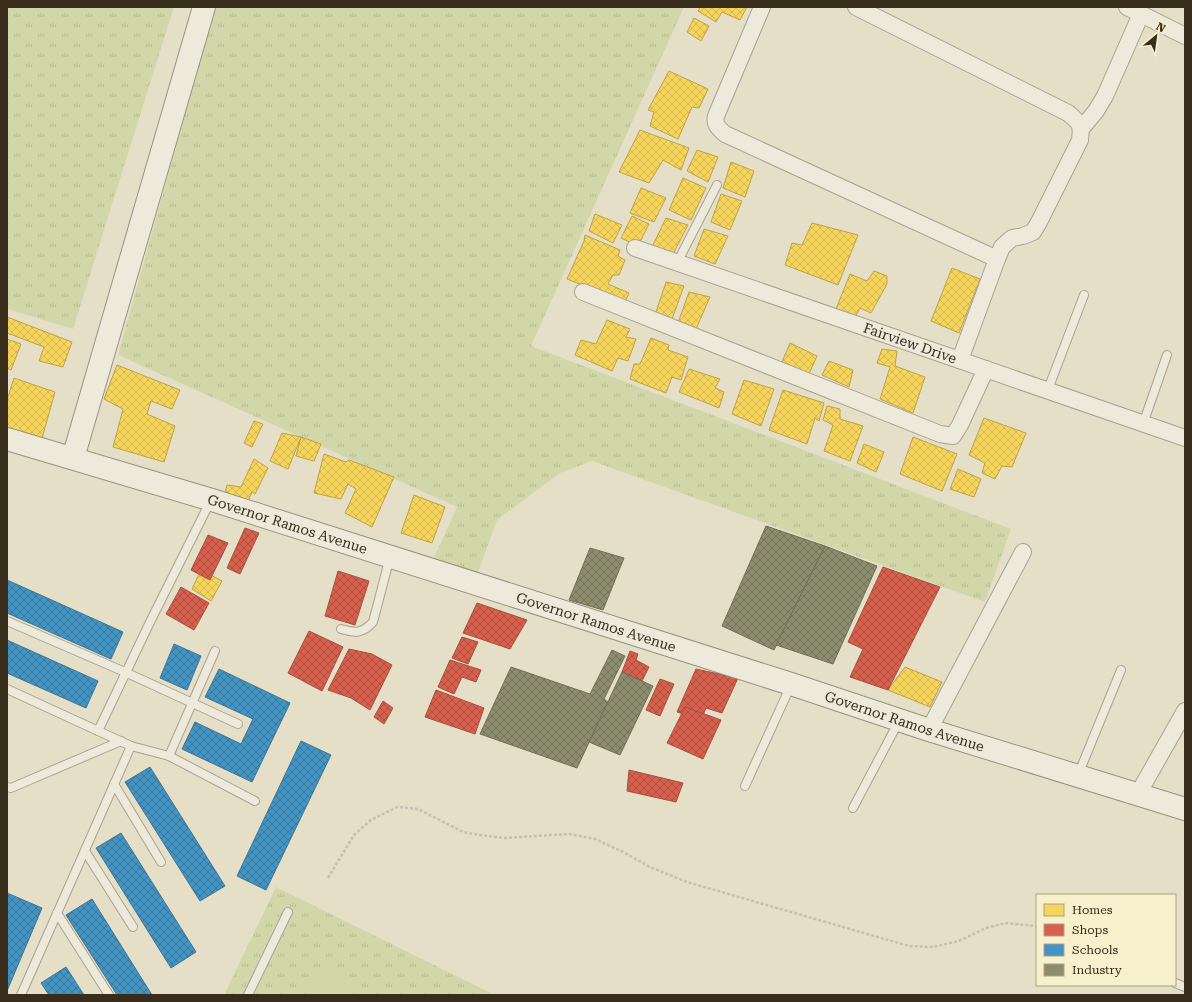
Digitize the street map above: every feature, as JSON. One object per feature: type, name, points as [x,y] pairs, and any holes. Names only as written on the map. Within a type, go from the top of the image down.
[{"type":"main road","points":[[73,458],[204,7]]},
{"type":"main road","name":"Governor Ramos Avenue","points":[[7,439],[212,500],[791,684],[930,730],[1185,809]]},
{"type":"street","points":[[762,7],[716,116],[715,122],[718,128],[724,134],[996,259]]},
{"type":"street","points":[[856,7],[1068,113],[1078,122],[1081,129],[1080,140],[1036,227],[1032,232],[1024,236],[1012,238],[1002,247],[996,259],[960,360]]},
{"type":"street","points":[[1081,129],[1096,111],[1105,96],[1134,10],[1185,36]]},
{"type":"street","name":"Fairview Drive","points":[[635,248],[986,369],[1048,392],[1185,438]]},
{"type":"street","points":[[583,292],[940,434],[953,436],[960,425],[986,369]]},
{"type":"street","points":[[930,730],[1023,552]]},
{"type":"street","points":[[1138,794],[1185,711]]},
{"type":"lane","points":[[677,263],[717,185]]},
{"type":"lane","points":[[1048,392],[1084,295]]},
{"type":"lane","points":[[1142,424],[1168,355]]},
{"type":"lane","points":[[98,731],[125,672],[212,500]]},
{"type":"lane","points":[[341,629],[356,633],[367,628],[372,622],[390,557]]},
{"type":"lane","points":[[7,621],[125,672],[238,724]]},
{"type":"lane","points":[[169,756],[215,651]]},
{"type":"lane","points":[[1077,775],[1121,670]]},
{"type":"lane","points":[[745,786],[791,684]]},
{"type":"lane","points":[[7,689],[131,746],[169,756],[255,801]]},
{"type":"lane","points":[[853,808],[900,720]]},
{"type":"lane","points":[[7,786],[11,788],[121,741]]},
{"type":"lane","points":[[21,995],[131,746]]},
{"type":"lane","points":[[114,784],[161,862]]},
{"type":"lane","points":[[85,851],[132,927]]},
{"type":"lane","points":[[248,995],[288,912]]},
{"type":"lane","points":[[57,913],[109,995]]},
{"type":"path","points":[[328,878],[354,835],[371,820],[397,807],[418,808],[463,832],[480,836],[504,838],[569,834],[595,839],[650,867],[687,882],[909,946],[933,947],[959,941],[986,928],[1006,923],[1036,926]]},
{"type":"green space","points":[[7,7],[174,7],[73,329],[7,309]]},
{"type":"green space","points":[[215,7],[684,7],[531,346],[1011,529],[985,602],[592,461],[560,473],[497,520],[477,575],[433,560],[457,507],[118,355]]},
{"type":"green space","points":[[276,887],[495,995],[224,995]]},
{"type":"green space","points":[[323,971],[332,972],[354,995],[313,995],[312,987],[314,978]]},
{"type":"building: Homes","points":[[700,7],[747,7],[740,20],[722,12],[716,22],[698,11]]},
{"type":"building: Homes","points":[[694,18],[709,26],[701,41],[687,32]]},
{"type":"building: Homes","points":[[669,71],[708,89],[699,108],[692,107],[678,139],[650,126],[654,112],[648,110]]},
{"type":"building: Homes","points":[[640,130],[689,148],[681,170],[663,160],[649,183],[619,172]]},
{"type":"building: Homes","points":[[697,150],[718,157],[708,182],[687,171]]},
{"type":"building: Homes","points":[[731,162],[754,171],[745,197],[723,188]]},
{"type":"building: Homes","points":[[683,178],[706,188],[691,220],[669,210]]},
{"type":"building: Homes","points":[[641,188],[666,198],[654,222],[630,213]]},
{"type":"building: Homes","points":[[721,194],[742,201],[730,230],[711,222]]},
{"type":"building: Homes","points":[[595,214],[622,225],[613,243],[589,231]]},
{"type":"building: Homes","points":[[632,216],[649,224],[638,246],[621,238]]},
{"type":"building: Homes","points":[[666,218],[688,225],[673,254],[652,247]]},
{"type":"building: Homes","points":[[812,223],[858,235],[838,285],[785,265],[792,243],[802,245]]},
{"type":"building: Homes","points":[[704,229],[728,236],[715,264],[694,256]]},
{"type":"building: Homes","points":[[585,235],[620,250],[618,256],[625,260],[619,275],[613,275],[608,284],[629,293],[625,302],[567,279],[584,241]]},
{"type":"building: Homes","points":[[952,268],[980,279],[959,333],[931,321]]},
{"type":"building: Homes","points":[[874,271],[887,276],[887,284],[871,313],[860,308],[855,317],[836,309],[850,274],[867,281]]},
{"type":"building: Homes","points":[[666,282],[684,286],[672,319],[656,312]]},
{"type":"building: Homes","points":[[689,292],[710,297],[696,329],[678,323]]},
{"type":"building: Homes","points":[[7,317],[72,342],[63,367],[39,361],[44,347],[7,333]]},
{"type":"building: Homes","points":[[607,320],[630,329],[626,337],[636,339],[628,361],[618,358],[612,371],[575,355],[581,340],[596,344]]},
{"type":"building: Homes","points":[[651,338],[669,345],[668,350],[688,357],[681,380],[672,377],[666,393],[630,379],[634,364],[640,364]]},
{"type":"building: Homes","points":[[7,339],[21,344],[11,370],[7,368]]},
{"type":"building: Homes","points":[[790,343],[817,356],[809,374],[782,362]]},
{"type":"building: Homes","points":[[882,349],[897,351],[895,366],[925,377],[913,413],[880,399],[890,367],[877,363]]},
{"type":"building: Homes","points":[[829,361],[853,370],[849,387],[822,375]]},
{"type":"building: Homes","points":[[117,365],[180,390],[172,409],[151,401],[147,414],[175,426],[164,462],[113,447],[123,409],[104,399]]},
{"type":"building: Homes","points":[[689,369],[720,379],[715,388],[724,392],[719,408],[679,392]]},
{"type":"building: Homes","points":[[14,378],[55,392],[41,442],[7,432],[7,400]]},
{"type":"building: Homes","points":[[744,380],[774,389],[761,426],[732,414]]},
{"type":"building: Homes","points":[[783,390],[824,403],[819,421],[815,418],[807,444],[769,430]]},
{"type":"building: Homes","points":[[827,406],[840,409],[840,419],[863,426],[850,461],[824,451],[833,425],[823,420]]},
{"type":"building: Homes","points":[[984,418],[1026,433],[1012,467],[1002,466],[995,479],[982,473],[985,463],[969,455]]},
{"type":"building: Homes","points":[[254,421],[263,424],[252,447],[244,443]]},
{"type":"building: Homes","points":[[282,433],[301,437],[288,469],[270,461]]},
{"type":"building: Homes","points":[[301,437],[321,444],[314,461],[296,456]]},
{"type":"building: Homes","points":[[913,437],[957,454],[942,491],[900,474]]},
{"type":"building: Homes","points":[[864,444],[884,452],[876,472],[857,463]]},
{"type":"building: Homes","points":[[324,454],[346,462],[349,460],[394,477],[372,527],[345,513],[356,489],[348,484],[341,499],[314,493]]},
{"type":"building: Homes","points":[[254,459],[268,468],[255,494],[252,492],[248,501],[225,493],[227,485],[241,487]]},
{"type":"building: Homes","points":[[958,469],[981,479],[974,497],[950,489]]},
{"type":"building: Homes","points":[[414,495],[445,507],[432,543],[401,533]]},
{"type":"building: Homes","points":[[201,570],[222,581],[211,601],[192,589]]},
{"type":"building: Homes","points":[[905,667],[942,682],[930,707],[888,690]]},
{"type":"building: Shops","points":[[245,528],[259,533],[240,574],[227,568]]},
{"type":"building: Shops","points":[[208,535],[228,543],[210,580],[191,570]]},
{"type":"building: Shops","points":[[883,567],[940,587],[888,690],[850,677],[863,649],[848,642]]},
{"type":"building: Shops","points":[[338,571],[369,581],[355,625],[325,616]]},
{"type":"building: Shops","points":[[181,587],[209,603],[194,630],[166,614]]},
{"type":"building: Shops","points":[[477,603],[527,620],[510,649],[463,633]]},
{"type":"building: Shops","points":[[309,631],[343,647],[322,691],[288,673]]},
{"type":"building: Shops","points":[[462,637],[478,642],[468,664],[452,658]]},
{"type":"building: Shops","points":[[349,649],[372,654],[392,665],[370,710],[351,698],[328,690]]},
{"type":"building: Shops","points":[[630,651],[638,654],[636,660],[649,667],[642,681],[622,672]]},
{"type":"building: Shops","points":[[450,660],[481,670],[476,682],[462,677],[454,694],[438,687]]},
{"type":"building: Shops","points":[[696,669],[738,678],[722,713],[706,708],[701,720],[677,712]]},
{"type":"building: Shops","points":[[660,679],[674,684],[660,716],[646,710]]},
{"type":"building: Shops","points":[[436,690],[484,708],[475,734],[425,717]]},
{"type":"building: Shops","points":[[383,701],[393,708],[384,724],[374,717]]},
{"type":"building: Shops","points":[[685,707],[721,720],[703,759],[667,743]]},
{"type":"building: Shops","points":[[629,770],[683,783],[676,802],[627,791]]},
{"type":"building: Schools","points":[[7,580],[123,632],[111,659],[7,613]]},
{"type":"building: Schools","points":[[7,640],[98,681],[86,708],[7,673]]},
{"type":"building: Schools","points":[[174,644],[201,656],[187,690],[160,678]]},
{"type":"building: Schools","points":[[219,669],[290,703],[252,782],[182,749],[195,722],[241,744],[253,719],[205,697]]},
{"type":"building: Schools","points":[[301,741],[331,755],[266,890],[237,876]]},
{"type":"building: Schools","points":[[150,767],[225,886],[200,901],[125,782]]},
{"type":"building: Schools","points":[[121,833],[196,952],[171,968],[96,848]]},
{"type":"building: Schools","points":[[7,893],[42,908],[7,991]]},
{"type":"building: Schools","points":[[92,899],[152,995],[117,995],[66,915]]},
{"type":"building: Schools","points":[[66,967],[84,995],[49,995],[41,983]]},
{"type":"building: Industry","points":[[766,526],[825,546],[774,650],[722,626]]},
{"type":"building: Industry","points":[[825,546],[877,566],[833,664],[776,645]]},
{"type":"building: Industry","points":[[590,548],[624,558],[603,610],[569,600]]},
{"type":"building: Industry","points":[[612,650],[625,656],[604,699],[608,702],[577,768],[480,734],[511,667],[590,694]]},
{"type":"building: Industry","points":[[622,672],[653,686],[620,755],[589,742]]}]
